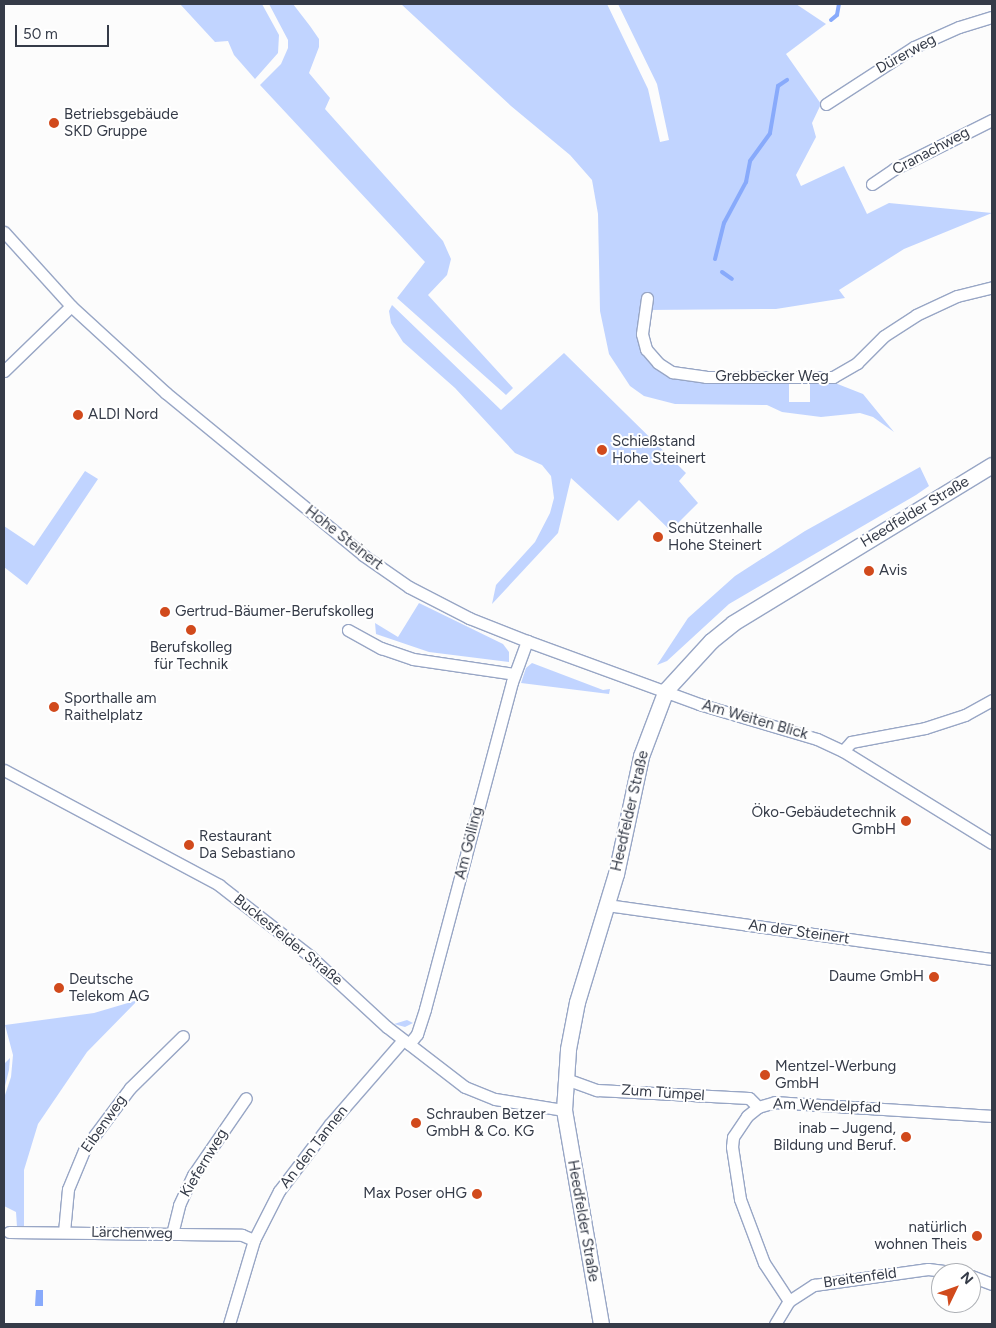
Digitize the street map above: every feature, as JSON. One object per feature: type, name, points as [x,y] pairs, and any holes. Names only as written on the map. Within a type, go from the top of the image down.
[{"type":"main road","name":"Heedfelder Straße","points":[[601,1324],[564,1110],[566,1079],[577,1002],[607,905],[641,756],[666,690],[711,640],[733,623],[992,465]]},
{"type":"street","name":"Dürerweg","points":[[826,104],[914,47],[959,27],[992,17]]},
{"type":"street","name":"Cranachweg","points":[[872,184],[894,168],[992,120]]},
{"type":"street","name":"Hohe Steinert","points":[[4,232],[71,306],[173,399],[362,555],[424,596],[527,641],[666,690]]},
{"type":"street","name":"Grebbecker Weg","points":[[647,298],[642,334],[646,349],[658,363],[672,372],[706,377],[834,377],[856,363],[884,336],[916,315],[957,296],[992,287]]},
{"type":"street","points":[[4,371],[71,306]]},
{"type":"street","points":[[348,630],[381,648],[408,658],[514,674]]},
{"type":"street","name":"Am Gölling","points":[[406,1042],[417,1034],[432,986],[514,674],[527,641]]},
{"type":"street","name":"Am Weiten Blick","points":[[666,690],[699,704],[785,727],[843,751],[992,844]]},
{"type":"street","points":[[843,751],[851,742],[925,728],[965,714],[992,700]]},
{"type":"street","name":"Buckesfelder Straße","points":[[4,770],[219,884],[310,956],[406,1042],[458,1082],[478,1093],[521,1105],[564,1110]]},
{"type":"street","name":"An der Steinert","points":[[607,905],[992,959]]},
{"type":"street","name":"Eibenweg","points":[[64,1232],[70,1184],[88,1144],[130,1088],[183,1036]]},
{"type":"street","name":"An den Tannen","points":[[229,1324],[254,1240],[294,1168],[406,1042]]},
{"type":"street","name":"Zum Tümpel","points":[[566,1079],[597,1090],[749,1098],[758,1107]]},
{"type":"street","name":"Kiefernweg","points":[[172,1234],[176,1212],[193,1175],[246,1098]]},
{"type":"street","name":"Am Wendelpfad","points":[[789,1301],[769,1273],[758,1249],[734,1169],[734,1137],[758,1107],[775,1102],[794,1102],[992,1116]]},
{"type":"street","name":"Lärchenweg","points":[[9,1232],[242,1235],[254,1240]]},
{"type":"street","name":"Breitenfeld","points":[[775,1324],[789,1301],[808,1288],[832,1281],[931,1269]]},
{"type":"shaded area","points":[[180,4],[262,4],[279,35],[278,53],[255,79],[234,55],[228,41],[215,42]]},
{"type":"shaded area","points":[[269,4],[293,4],[310,26],[319,39],[319,47],[309,73],[330,98],[325,109],[443,241],[451,259],[447,275],[428,295],[513,388],[506,395],[397,298],[425,262],[260,85],[281,64],[288,48],[288,40]]},
{"type":"shaded area","points":[[401,4],[607,4],[648,89],[660,142],[669,140],[657,84],[618,4],[796,4],[826,24],[786,54],[821,104],[812,123],[816,137],[796,175],[801,186],[844,166],[867,214],[889,203],[992,213],[904,249],[839,290],[845,298],[776,309],[646,310],[641,313],[654,366],[789,381],[789,402],[810,402],[810,382],[835,383],[863,394],[894,432],[873,417],[860,413],[821,417],[782,412],[767,405],[675,404],[644,396],[630,386],[609,354],[600,311],[598,214],[592,180],[570,155],[511,106]]},
{"type":"shaded area","name":"Schießstand Hohe Steinert","points":[[392,305],[501,410],[564,353],[686,473],[679,481],[698,503],[673,528],[674,534],[639,500],[618,521],[571,478],[558,533],[492,604],[496,585],[535,542],[550,513],[554,498],[551,476],[542,465],[515,453],[455,388],[403,342],[391,323],[389,311]]},
{"type":"shaded area","points":[[920,467],[929,486],[729,604],[667,661],[657,665],[688,618],[735,576],[805,531]]},
{"type":"shaded area","points":[[85,471],[98,479],[27,585],[4,567],[4,526],[34,546]]},
{"type":"shaded area","points":[[419,603],[503,644],[509,652],[509,662],[429,652],[376,634],[375,623],[398,637]]},
{"type":"shaded area","points":[[532,663],[603,690],[610,689],[609,694],[521,683],[526,668]]},
{"type":"shaded area","points":[[138,1000],[87,1052],[38,1124],[24,1170],[24,1227],[17,1227],[16,1212],[4,1206],[4,1098],[11,1077],[13,1055],[5,1025],[94,1013]]},
{"type":"shaded area","points":[[407,1020],[413,1023],[405,1027],[394,1024]]},
{"type":"shaded area","points":[[10,1058],[9,1070],[4,1090],[4,1064]]},
{"type":"water","points":[[36,1290],[43,1290],[43,1306],[35,1306]]},
{"type":"waterway","points":[[831,20],[837,15],[839,4]]},
{"type":"waterway","points":[[715,259],[724,223],[746,182],[750,161],[770,133],[778,86],[787,80]]},
{"type":"waterway","points":[[722,272],[732,279]]},
{"type":"place","name":"Betriebsgebäude SKD Gruppe","points":[[54,123]]},
{"type":"place","name":"ALDI Nord","points":[[78,415]]},
{"type":"place","name":"Schießstand Hohe Steinert","points":[[602,450]]},
{"type":"place","name":"Schützenhalle Hohe Steinert","points":[[658,537]]},
{"type":"place","name":"Avis","points":[[869,571]]},
{"type":"place","name":"Gertrud-Bäumer-Berufskolleg","points":[[165,612]]},
{"type":"place","name":"Berufskolleg für Technik","points":[[191,630]]},
{"type":"place","name":"Sporthalle am Raithelplatz","points":[[54,707]]},
{"type":"place","name":"Öko-Gebäudetechnik GmbH","points":[[906,821]]},
{"type":"place","name":"Restaurant Da Sebastiano","points":[[189,845]]},
{"type":"place","name":"Daume GmbH","points":[[934,977]]},
{"type":"place","name":"Deutsche Telekom AG","points":[[59,988]]},
{"type":"place","name":"Mentzel-Werbung GmbH","points":[[765,1075]]},
{"type":"place","name":"Schrauben Betzer GmbH & Co. KG","points":[[416,1123]]},
{"type":"place","name":"inab – Jugend, Bildung und Beruf.","points":[[906,1137]]},
{"type":"place","name":"Max Poser oHG","points":[[477,1194]]},
{"type":"place","name":"natürlich wohnen Theis","points":[[977,1236]]}]
